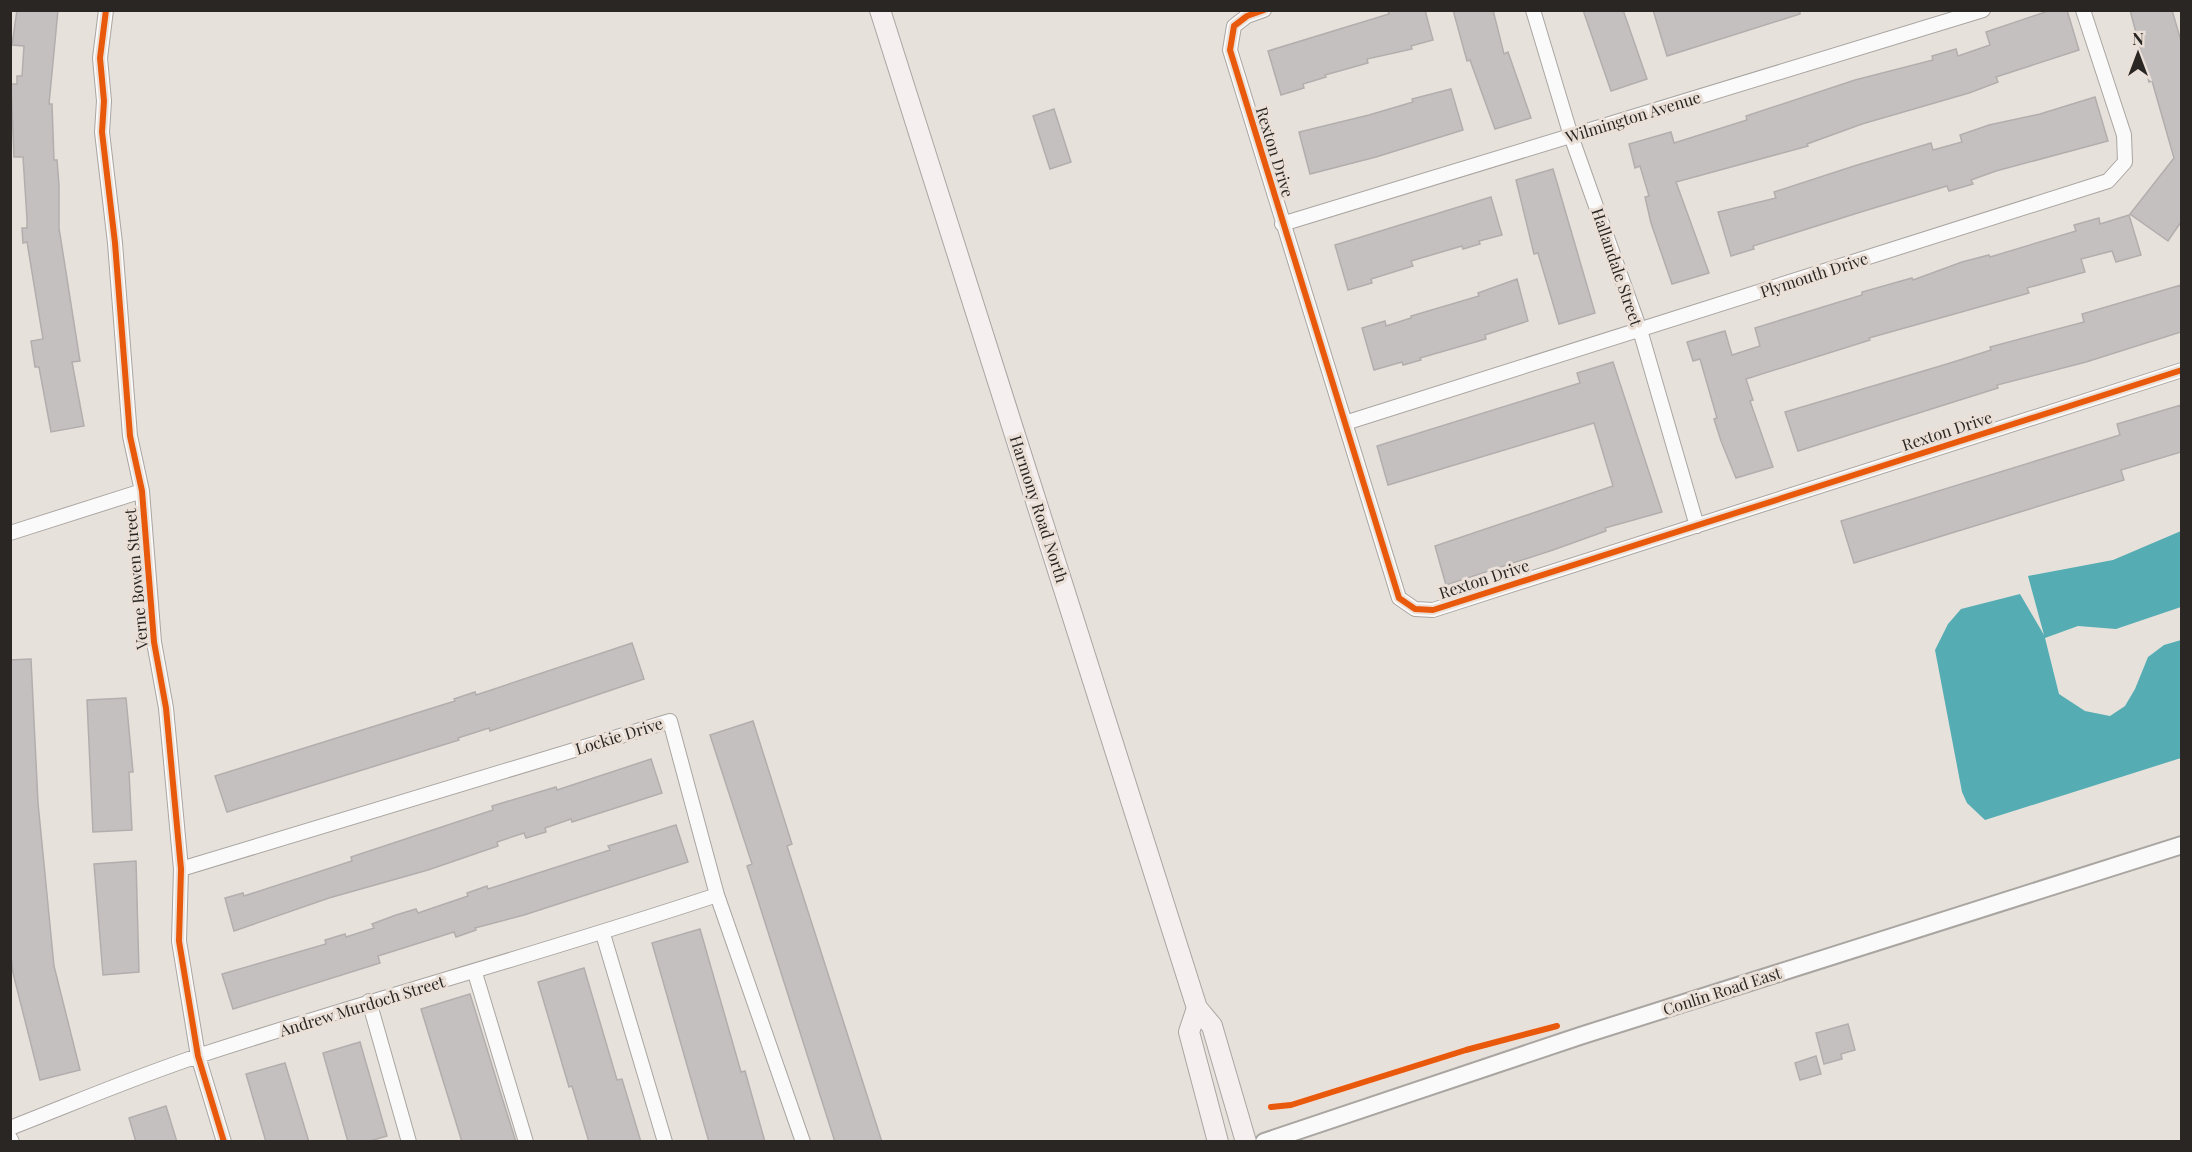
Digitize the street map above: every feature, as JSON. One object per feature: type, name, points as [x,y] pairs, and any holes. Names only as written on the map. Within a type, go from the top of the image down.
[{"type":"main road","name":"Harmony Road North","points":[[880,10],[1197,1008],[1212,1026],[1246,1142]]},
{"type":"main road","points":[[1197,1008],[1189,1032],[1218,1142]]},
{"type":"street","name":"Verne Bowen Street","points":[[106,10],[100,58],[104,101],[102,132],[115,243],[130,436],[142,491],[154,642],[166,708],[181,869],[179,940],[198,1056],[224,1142]]},
{"type":"street","name":"Rexton Drive","points":[[1264,10],[1247,16],[1234,26],[1230,50],[1399,598],[1415,609],[1433,609],[2181,370]]},
{"type":"street","name":"Hallandale Street","points":[[1533,10],[1571,136],[1640,330],[1697,526]]},
{"type":"street","name":"Wilmington Avenue","points":[[1282,224],[1983,10]]},
{"type":"street","name":"Plymouth Drive","points":[[1344,423],[2108,181],[2125,162],[2124,135],[2083,10]]},
{"type":"street","points":[[10,533],[142,491]]},
{"type":"street","name":"Lockie Drive","points":[[181,869],[670,721],[717,895],[802,1142]]},
{"type":"street","name":"Conlin Road East","points":[[1264,1142],[1580,1036],[2181,845]]},
{"type":"street","name":"Andrew Murdoch Street","points":[[10,1128],[198,1056],[369,1001],[475,973],[717,895]]},
{"type":"street","points":[[603,933],[666,1142]]},
{"type":"street","points":[[475,973],[526,1142]]},
{"type":"street","points":[[369,1001],[409,1142]]},
{"type":"water","points":[[2181,531],[2181,607],[2116,629],[2078,626],[2045,638],[2059,694],[2085,711],[2110,716],[2125,706],[2135,689],[2148,657],[2164,645],[2181,640],[2181,758],[1985,820],[1967,803],[1962,792],[1935,650],[1948,624],[1961,609],[2020,594],[2044,635],[2028,576],[2113,560]]},
{"type":"building","points":[[17,10],[58,10],[49,104],[52,104],[54,160],[57,160],[59,228],[80,361],[72,362],[84,426],[51,432],[39,367],[35,367],[31,341],[43,339],[27,242],[23,243],[22,228],[27,228],[27,219],[23,157],[14,157],[11,84],[17,84],[17,76],[22,76],[24,46],[12,45]]},
{"type":"building","points":[[1388,10],[1425,10],[1433,40],[1411,46],[1412,49],[1367,59],[1368,63],[1325,75],[1326,77],[1303,84],[1304,88],[1281,95],[1268,51],[1389,14]]},
{"type":"building","points":[[1453,10],[1493,10],[1504,54],[1508,52],[1531,118],[1495,129],[1470,60],[1467,61]]},
{"type":"building","points":[[1583,10],[1623,10],[1647,79],[1611,91]]},
{"type":"building","points":[[1653,10],[1800,10],[1800,14],[1667,56]]},
{"type":"building","points":[[2051,10],[2067,10],[2079,50],[1996,77],[1998,82],[1969,93],[1862,124],[1807,144],[1808,146],[1676,182],[1709,273],[1672,284],[1651,223],[1645,197],[1649,196],[1640,166],[1635,168],[1629,144],[1671,132],[1674,143],[1747,120],[1746,116],[1855,80],[1933,60],[1932,56],[1956,49],[1958,56],[1990,45],[1986,32]]},
{"type":"building","points":[[2130,10],[2172,10],[2181,41],[2181,222],[2168,241],[2130,214],[2174,158],[2152,81],[2149,82]]},
{"type":"building","points":[[1451,89],[1463,130],[1376,157],[1310,174],[1299,132],[1369,115],[1413,102],[1412,99]]},
{"type":"building","points":[[2095,97],[2108,141],[1996,171],[1971,180],[1973,184],[1949,191],[1947,186],[1864,211],[1753,246],[1754,249],[1731,256],[1718,212],[1776,198],[1774,192],[1854,166],[1931,143],[1933,150],[1962,142],[1960,135],[1989,125],[2040,114]]},
{"type":"building","points":[[1054,109],[1071,162],[1050,169],[1033,116]]},
{"type":"building","points":[[1553,169],[1595,313],[1559,324],[1538,253],[1534,254],[1516,180]]},
{"type":"building","points":[[1491,197],[1502,235],[1479,241],[1480,244],[1463,249],[1462,246],[1411,261],[1413,266],[1371,279],[1372,283],[1348,290],[1335,245]]},
{"type":"building","points":[[2129,215],[2141,255],[2116,262],[2112,251],[2081,259],[2085,272],[2027,288],[2029,293],[1869,338],[1870,340],[1746,379],[1753,400],[1750,401],[1773,467],[1736,478],[1714,419],[1717,418],[1700,359],[1693,361],[1687,342],[1725,331],[1732,355],[1760,346],[1755,328],[1862,295],[1862,292],[1912,278],[1913,280],[1962,262],[1989,255],[1990,257],[2076,231],[2074,225],[2099,218],[2100,224]]},
{"type":"building","points":[[1517,279],[1528,321],[1485,335],[1486,339],[1420,358],[1421,360],[1403,365],[1402,362],[1374,370],[1362,328],[1385,321],[1386,326],[1411,318],[1411,316],[1479,296],[1478,293]]},
{"type":"building","points":[[2181,285],[2181,332],[2086,362],[1997,385],[1998,388],[1798,451],[1785,412],[1947,364],[1991,350],[1990,347],[2084,322],[2082,314]]},
{"type":"building","points":[[1613,362],[1662,512],[1605,528],[1606,531],[1553,550],[1446,585],[1435,546],[1613,486],[1594,423],[1388,485],[1377,446],[1580,383],[1577,373]]},
{"type":"building","points":[[2181,405],[2181,452],[2121,470],[2124,480],[1854,563],[1841,521],[2120,435],[2117,424]]},
{"type":"building","points":[[632,643],[644,679],[490,731],[489,728],[458,738],[459,740],[227,812],[215,776],[455,701],[454,699],[475,692],[476,695]]},
{"type":"building","points":[[31,659],[38,803],[54,966],[80,1070],[40,1080],[13,973],[10,947],[10,660]]},
{"type":"building","points":[[126,698],[133,772],[129,772],[132,830],[93,832],[87,700]]},
{"type":"building","points":[[753,721],[792,844],[787,846],[882,1142],[835,1142],[747,866],[752,864],[710,735]]},
{"type":"building","points":[[651,759],[662,793],[572,822],[571,819],[545,828],[546,832],[526,838],[524,833],[497,842],[498,846],[428,870],[329,898],[234,931],[225,898],[243,893],[244,896],[352,861],[351,857],[493,810],[492,806],[556,787],[557,790]]},
{"type":"building","points":[[676,825],[688,862],[524,915],[475,928],[476,930],[456,937],[454,932],[378,956],[380,963],[233,1009],[222,974],[326,944],[325,940],[345,934],[346,937],[374,928],[372,924],[396,915],[416,909],[418,913],[468,896],[467,893],[487,886],[488,889],[610,850],[608,846]]},
{"type":"building","points":[[136,861],[139,972],[103,975],[94,864]]},
{"type":"building","points":[[700,929],[741,1072],[745,1071],[765,1142],[709,1142],[652,943]]},
{"type":"building","points":[[584,968],[617,1080],[622,1079],[641,1142],[589,1142],[572,1086],[569,1087],[538,982]]},
{"type":"building","points":[[470,994],[516,1142],[462,1142],[421,1009]]},
{"type":"building","points":[[1848,1024],[1855,1050],[1841,1054],[1842,1059],[1824,1064],[1816,1033]]},
{"type":"building","points":[[360,1042],[387,1136],[367,1142],[348,1142],[323,1053]]},
{"type":"building","points":[[1816,1056],[1821,1074],[1800,1080],[1795,1063]]},
{"type":"building","points":[[285,1063],[309,1142],[266,1142],[246,1074]]},
{"type":"building","points":[[166,1106],[177,1142],[136,1142],[129,1118]]},
{"type":"cycle path","points":[[106,10],[100,58],[104,101],[102,132],[115,243],[130,436],[142,491],[154,642],[166,708],[181,869],[179,941],[198,1056],[224,1142]]},
{"type":"cycle path","points":[[1264,10],[1247,16],[1234,26],[1230,50],[1399,598],[1415,609],[1433,610],[2182,370]]},
{"type":"cycle path","points":[[1271,1107],[1291,1105],[1466,1050],[1557,1026]]}]
